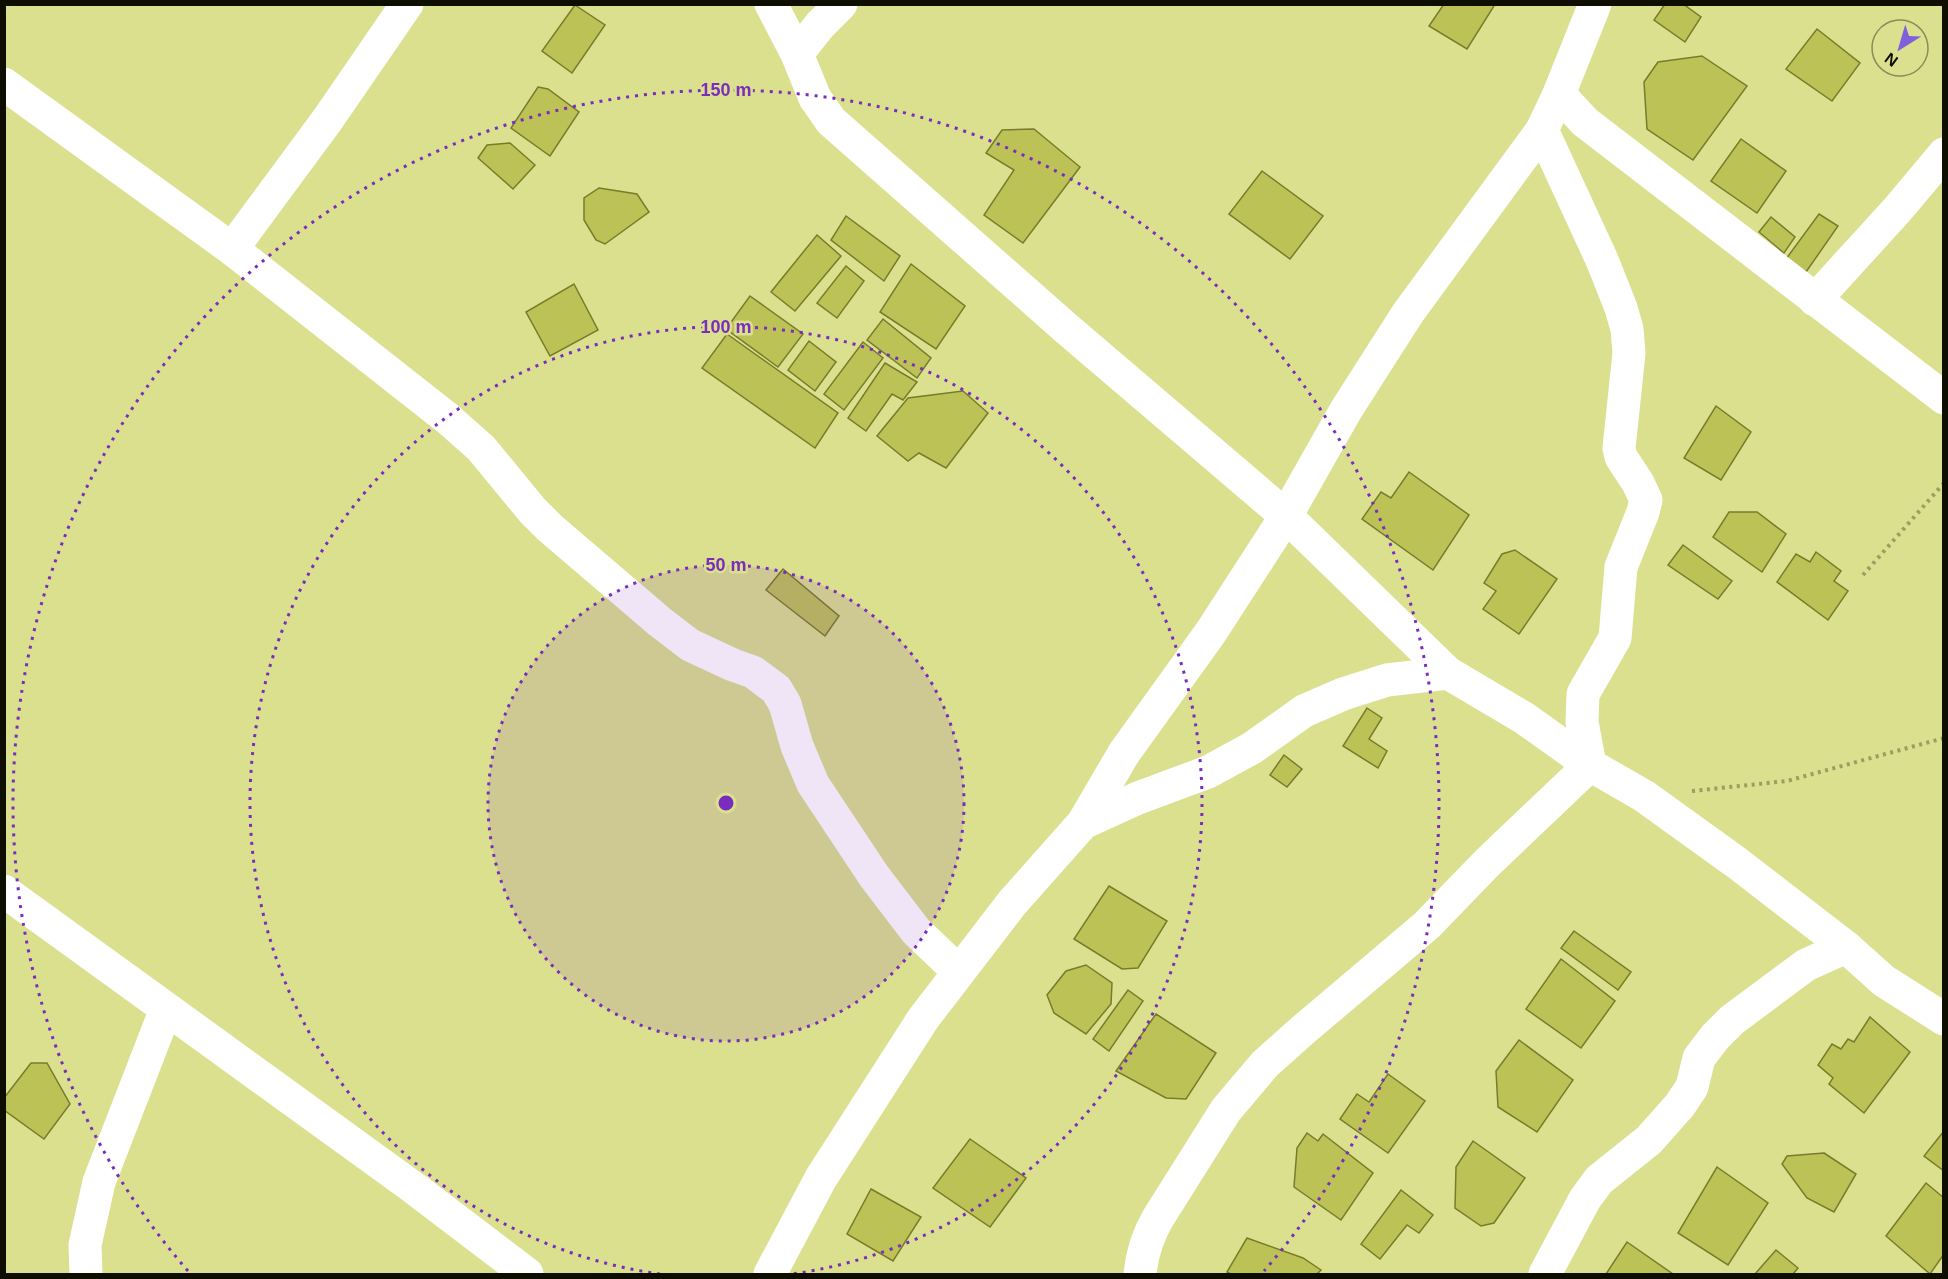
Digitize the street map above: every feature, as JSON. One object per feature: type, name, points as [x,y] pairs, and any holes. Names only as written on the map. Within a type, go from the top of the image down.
[{"type":"street","points":[[232,249],[328,119],[406,4]]},
{"type":"street","points":[[771,4],[797,54],[814,98],[831,121],[1067,329],[1286,516],[1448,673],[1524,718],[1590,765],[1644,796],[1737,862],[1846,947],[1884,981],[1944,1019]]},
{"type":"street","points":[[797,54],[820,25],[841,4]]},
{"type":"street","points":[[770,1275],[820,1178],[923,1019],[1012,903],[1083,823],[1124,753],[1211,632],[1286,516],[1346,410],[1408,313],[1542,130],[1595,4]]},
{"type":"street","points":[[4,84],[232,249],[447,418],[481,448],[532,510],[550,528],[660,622],[690,645],[732,665],[753,672],[776,689],[785,704],[797,746],[813,784],[874,876],[916,931],[958,971]]},
{"type":"street","points":[[1559,94],[1585,122],[1944,398]]},
{"type":"street","points":[[1542,130],[1602,260],[1627,329],[1629,353],[1619,448],[1621,457],[1646,500],[1621,567],[1615,638],[1583,694],[1582,722],[1590,765]]},
{"type":"street","points":[[1815,300],[1897,210],[1944,154]]},
{"type":"street","points":[[1083,823],[1138,798],[1208,772],[1252,748],[1304,711],[1343,694],[1387,680],[1448,673]]},
{"type":"street","points":[[1140,1275],[1142,1252],[1147,1237],[1158,1218],[1226,1110],[1265,1064],[1427,925],[1487,863],[1590,765]]},
{"type":"street","points":[[4,891],[414,1188],[527,1275]]},
{"type":"street","points":[[1545,1275],[1585,1199],[1599,1180],[1649,1140],[1680,1105],[1692,1087],[1695,1066],[1699,1058],[1715,1037],[1732,1020],[1806,965],[1846,947]]},
{"type":"street","points":[[86,1275],[85,1245],[99,1182],[166,1009]]},
{"type":"path","points":[[1863,574],[1944,483]]},
{"type":"path","points":[[1644,796],[1787,781],[1944,738]]},
{"type":"building","points":[[1444,4],[1493,4],[1494,6],[1467,49],[1429,26]]},
{"type":"building","points":[[1665,4],[1683,4],[1701,17],[1685,42],[1654,20]]},
{"type":"building","points":[[575,5],[605,25],[572,73],[542,51]]},
{"type":"building","points":[[1817,29],[1860,63],[1832,101],[1786,69]]},
{"type":"building","points":[[1702,56],[1747,86],[1693,160],[1647,129],[1644,82],[1658,62]]},
{"type":"building","points":[[538,87],[548,89],[579,112],[550,156],[511,128]]},
{"type":"building","points":[[1034,129],[1080,167],[1023,243],[984,215],[1014,170],[986,153],[1002,130]]},
{"type":"building","points":[[1741,139],[1786,171],[1757,213],[1711,181]]},
{"type":"building","points":[[510,143],[535,165],[513,189],[478,158],[487,145]]},
{"type":"building","points":[[1262,171],[1323,216],[1290,259],[1229,214]]},
{"type":"building","points":[[599,188],[637,194],[649,212],[605,244],[596,240],[584,220],[584,198]]},
{"type":"building","points":[[1819,214],[1838,226],[1806,272],[1786,259]]},
{"type":"building","points":[[846,216],[900,256],[884,281],[831,240]]},
{"type":"building","points":[[1771,217],[1795,237],[1784,253],[1759,232]]},
{"type":"building","points":[[817,235],[841,256],[795,311],[771,292]]},
{"type":"building","points":[[911,264],[965,306],[936,349],[880,312]]},
{"type":"building","points":[[846,266],[864,281],[837,318],[817,303]]},
{"type":"building","points":[[574,284],[598,330],[550,356],[526,312]]},
{"type":"building","points":[[750,296],[803,334],[778,367],[726,329]]},
{"type":"building","points":[[883,319],[931,358],[917,378],[867,340]]},
{"type":"building","points":[[727,334],[838,413],[815,448],[702,368]]},
{"type":"building","points":[[809,341],[836,362],[815,391],[788,370]]},
{"type":"building","points":[[863,342],[883,358],[844,410],[824,394]]},
{"type":"building","points":[[885,363],[917,382],[903,400],[892,394],[866,431],[848,418]]},
{"type":"building","points":[[963,391],[988,413],[946,468],[919,453],[908,461],[877,436],[908,398]]},
{"type":"building","points":[[1716,406],[1751,432],[1721,480],[1684,458]]},
{"type":"building","points":[[1409,472],[1469,515],[1433,570],[1362,519],[1381,492],[1391,498]]},
{"type":"building","points":[[1729,512],[1757,512],[1786,534],[1762,572],[1713,537]]},
{"type":"building","points":[[1683,545],[1732,581],[1718,599],[1668,565]]},
{"type":"building","points":[[1515,550],[1557,579],[1519,634],[1483,609],[1496,591],[1484,583],[1502,554]]},
{"type":"building","points":[[1816,552],[1841,571],[1834,581],[1848,591],[1828,620],[1777,582],[1796,554],[1810,562]]},
{"type":"building","points":[[783,569],[839,616],[825,636],[766,590]]},
{"type":"building","points":[[1367,708],[1382,718],[1369,739],[1387,751],[1378,768],[1343,746]]},
{"type":"building","points":[[1284,755],[1302,769],[1287,787],[1270,775]]},
{"type":"building","points":[[1109,886],[1167,921],[1138,968],[1122,969],[1074,939]]},
{"type":"building","points":[[1574,931],[1631,972],[1618,990],[1561,948]]},
{"type":"building","points":[[1561,959],[1615,1001],[1581,1048],[1526,1009]]},
{"type":"building","points":[[1086,965],[1112,983],[1111,1004],[1086,1034],[1054,1013],[1047,995],[1066,971]]},
{"type":"building","points":[[1128,990],[1143,1001],[1109,1051],[1093,1039]]},
{"type":"building","points":[[1156,1014],[1216,1053],[1186,1099],[1166,1098],[1116,1071]]},
{"type":"building","points":[[1870,1017],[1910,1052],[1864,1113],[1829,1084],[1833,1078],[1818,1065],[1832,1044],[1841,1049],[1848,1039],[1854,1042]]},
{"type":"building","points":[[1519,1040],[1573,1080],[1537,1132],[1498,1107],[1496,1071]]},
{"type":"building","points":[[31,1063],[47,1063],[70,1104],[44,1139],[4,1110],[4,1098]]},
{"type":"building","points":[[1388,1074],[1425,1101],[1388,1153],[1340,1119],[1357,1094],[1369,1102]]},
{"type":"building","points":[[1944,1131],[1944,1171],[1924,1156]]},
{"type":"building","points":[[1307,1133],[1318,1141],[1323,1134],[1373,1173],[1341,1220],[1294,1187],[1297,1148]]},
{"type":"building","points":[[970,1139],[1026,1178],[990,1227],[933,1188]]},
{"type":"building","points":[[1473,1141],[1525,1178],[1494,1223],[1481,1226],[1455,1208],[1456,1167]]},
{"type":"building","points":[[1824,1153],[1856,1174],[1834,1212],[1807,1198],[1782,1164],[1787,1156]]},
{"type":"building","points":[[1717,1167],[1768,1203],[1728,1265],[1678,1233]]},
{"type":"building","points":[[1926,1183],[1944,1198],[1944,1254],[1930,1274],[1886,1236]]},
{"type":"building","points":[[871,1189],[921,1217],[893,1261],[847,1234]]},
{"type":"building","points":[[1401,1190],[1433,1215],[1419,1233],[1407,1225],[1380,1259],[1361,1244]]},
{"type":"building","points":[[1247,1238],[1303,1258],[1321,1270],[1317,1274],[1231,1274],[1227,1272]]},
{"type":"building","points":[[1627,1242],[1673,1274],[1606,1274]]},
{"type":"building","points":[[1776,1250],[1798,1268],[1793,1274],[1755,1274]]}]
